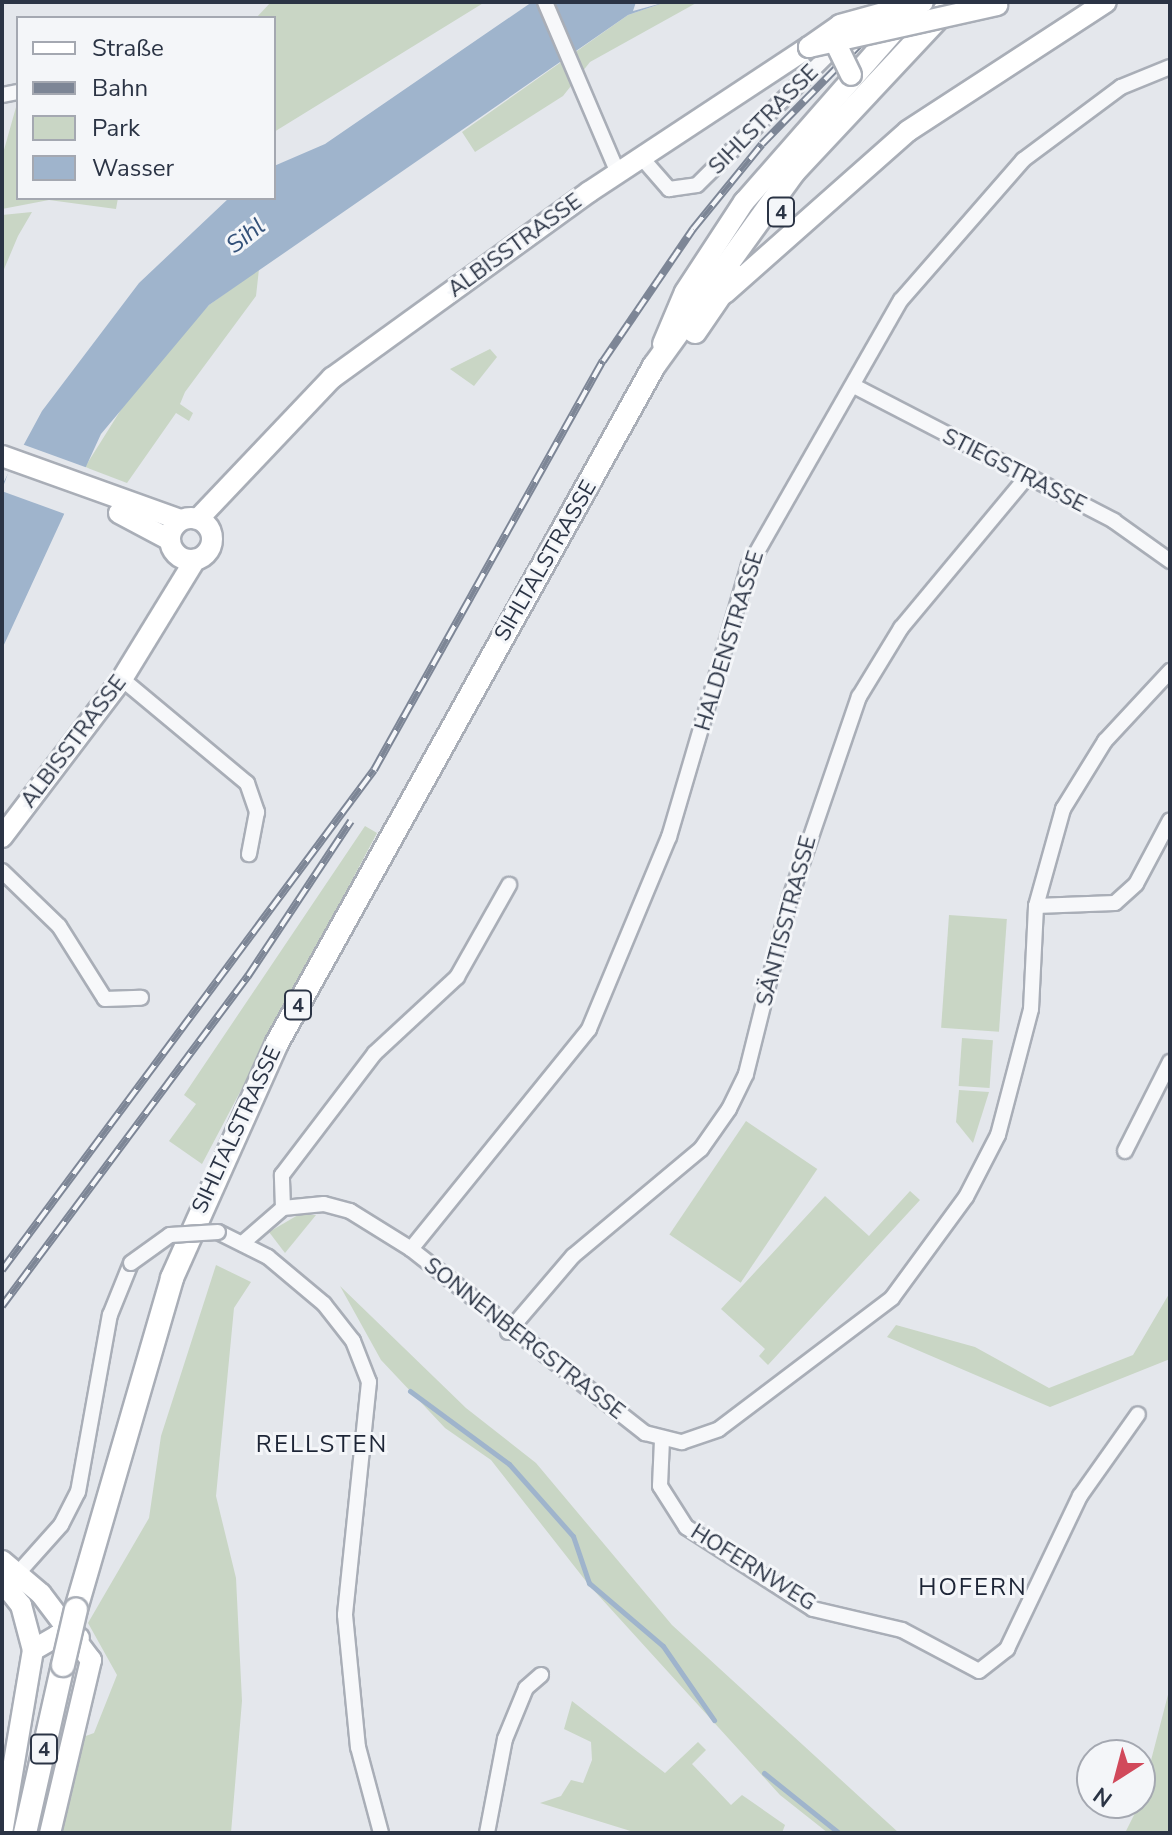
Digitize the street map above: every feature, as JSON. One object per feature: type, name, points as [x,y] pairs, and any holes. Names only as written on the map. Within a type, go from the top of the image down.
[{"type":"main road","name":"ALBISSTRASSE","points":[[197,524],[332,378],[641,157],[840,25],[925,2]]},
{"type":"main road","points":[[654,366],[685,292],[744,202],[851,75],[890,32],[925,2]]},
{"type":"main road","name":"SIHLTALSTRASSE","points":[[25,1833],[76,1609],[136,1388],[223,1153],[654,366],[793,173],[953,2]]},
{"type":"main road","name":"SIHLTALSTRASSE","points":[[614,442],[636,422],[713,304],[838,141],[973,2]]},
{"type":"main road","points":[[713,304],[908,131],[1106,2]]},
{"type":"main road","points":[[809,47],[837,46],[998,3]]},
{"type":"main road","points":[[837,46],[851,75]]},
{"type":"main road","points":[[2,456],[108,503],[180,551],[209,550],[197,524]]},
{"type":"main road","points":[[2,471],[108,503],[197,524]]},
{"type":"main road","points":[[180,551],[197,524]]},
{"type":"main road","name":"ALBISSTRASSE","points":[[2,837],[122,679],[167,603],[180,551]]},
{"type":"main road","points":[[8,1575],[79,1638],[91,1669],[50,1833]]},
{"type":"main road","points":[[2,1833],[33,1650],[8,1575]]},
{"type":"main road","points":[[33,1650],[57,1636],[79,1638]]},
{"type":"street","points":[[545,2],[618,173]]},
{"type":"street","name":"SIHLSTRASSE","points":[[641,157],[669,189],[697,185],[879,2]]},
{"type":"street","name":"HALDENSTRASSE","points":[[411,1249],[589,1029],[669,837],[749,566],[901,300],[1023,160],[1121,87],[1170,67]]},
{"type":"street","name":"STIEGSTRASSE","points":[[854,386],[1114,521],[1170,561]]},
{"type":"street","name":"SÄNTISSTRASSE","points":[[508,1332],[573,1256],[701,1149],[729,1109],[746,1074],[799,868],[859,697],[901,628],[1026,478]]},
{"type":"street","points":[[662,1440],[699,1439],[719,1429],[824,1355],[892,1298],[966,1197],[1001,1125],[1031,1009],[1036,906],[1051,841],[1076,786],[1105,741],[1170,671]]},
{"type":"street","points":[[122,679],[247,783],[257,812],[249,854]]},
{"type":"street","points":[[1036,906],[1115,903],[1136,884],[1170,820]]},
{"type":"street","points":[[2,871],[59,926],[99,993],[113,1003],[141,998]]},
{"type":"street","points":[[245,1241],[283,1208],[282,1175],[375,1053],[457,977],[509,885]]},
{"type":"street","points":[[1125,1151],[1170,1062]]},
{"type":"street","name":"SONNENBERGSTRASSE","points":[[283,1208],[324,1204],[350,1211],[411,1249],[508,1332],[662,1440]]},
{"type":"street","points":[[8,1575],[61,1525],[78,1492],[110,1315],[131,1263],[170,1235],[218,1232],[245,1241],[324,1304],[353,1341],[369,1382],[345,1615],[358,1747],[381,1833]]},
{"type":"street","name":"HOFERNWEG","points":[[662,1440],[660,1486],[686,1527],[813,1609],[902,1630],[979,1671],[1007,1649],[1080,1496],[1138,1414]]},
{"type":"street","points":[[487,1833],[505,1739],[526,1688],[541,1675]]},
{"type":"green space","points":[[271,2],[485,2],[276,131],[276,16],[258,16]]},
{"type":"green space","points":[[666,2],[698,2],[590,62],[563,96],[475,152],[462,132],[628,15]]},
{"type":"green space","points":[[16,107],[16,200],[49,200],[2,209],[2,157]]},
{"type":"green space","points":[[49,200],[118,200],[116,209]]},
{"type":"green space","points":[[32,212],[18,236],[2,274],[2,215]]},
{"type":"green space","points":[[259,269],[256,296],[185,392],[180,404],[193,413],[189,421],[176,413],[127,483],[85,467],[139,381],[209,305]]},
{"type":"green space","points":[[490,349],[497,357],[474,386],[450,369]]},
{"type":"green space","points":[[365,826],[377,833],[202,1164],[169,1141],[196,1104],[184,1095]]},
{"type":"green space","points":[[949,915],[1007,919],[999,1032],[941,1028]]},
{"type":"green space","points":[[962,1038],[993,1040],[990,1088],[959,1086]]},
{"type":"green space","points":[[959,1090],[989,1092],[973,1143],[956,1122]]},
{"type":"green space","points":[[746,1121],[817,1169],[741,1283],[669,1235]]},
{"type":"green space","points":[[910,1191],[920,1200],[768,1365],[759,1356],[765,1349],[721,1309],[825,1196],[869,1236]]},
{"type":"green space","points":[[298,1215],[316,1215],[285,1253],[269,1232]]},
{"type":"green space","points":[[1170,1263],[1170,1359],[1050,1407],[887,1337],[896,1325],[975,1347],[1049,1388],[1133,1355],[1169,1294]]},
{"type":"green space","points":[[216,1265],[251,1282],[234,1308],[216,1496],[236,1578],[242,1701],[231,1833],[62,1833],[83,1737],[94,1733],[117,1675],[88,1623],[149,1518],[161,1436]]},
{"type":"green space","points":[[340,1286],[466,1408],[536,1463],[672,1625],[899,1833],[828,1833],[780,1795],[589,1585],[491,1460],[445,1428],[381,1360]]},
{"type":"green space","points":[[1170,1687],[1170,1833],[1125,1833],[1132,1819],[1156,1819],[1156,1741]]},
{"type":"green space","points":[[572,1701],[665,1773],[698,1742],[706,1750],[692,1764],[731,1805],[742,1795],[785,1825],[782,1833],[637,1833],[540,1803],[561,1796],[571,1780],[583,1783],[592,1760],[591,1742],[564,1729]]},
{"type":"water","name":"Sihl","points":[[532,2],[636,2],[633,11],[666,2],[628,15],[209,305],[101,434],[2,649],[2,485],[42,411],[139,283],[227,200],[276,200],[276,165],[325,144]]},
{"type":"pier","points":[[19,443],[89,468],[71,516],[2,491]]},
{"type":"waterway","points":[[410,1391],[509,1464],[573,1536],[589,1583],[663,1646],[714,1720]]},
{"type":"waterway","points":[[764,1773],[839,1833]]},
{"type":"railway","points":[[2,1270],[374,770],[603,361],[693,229],[762,144],[901,2]]},
{"type":"railway","points":[[2,1306],[248,976],[351,821]]},
{"type":"district","name":"RELLSTEN","points":[[322,1445]]},
{"type":"district","name":"HOFERN","points":[[973,1588]]}]
